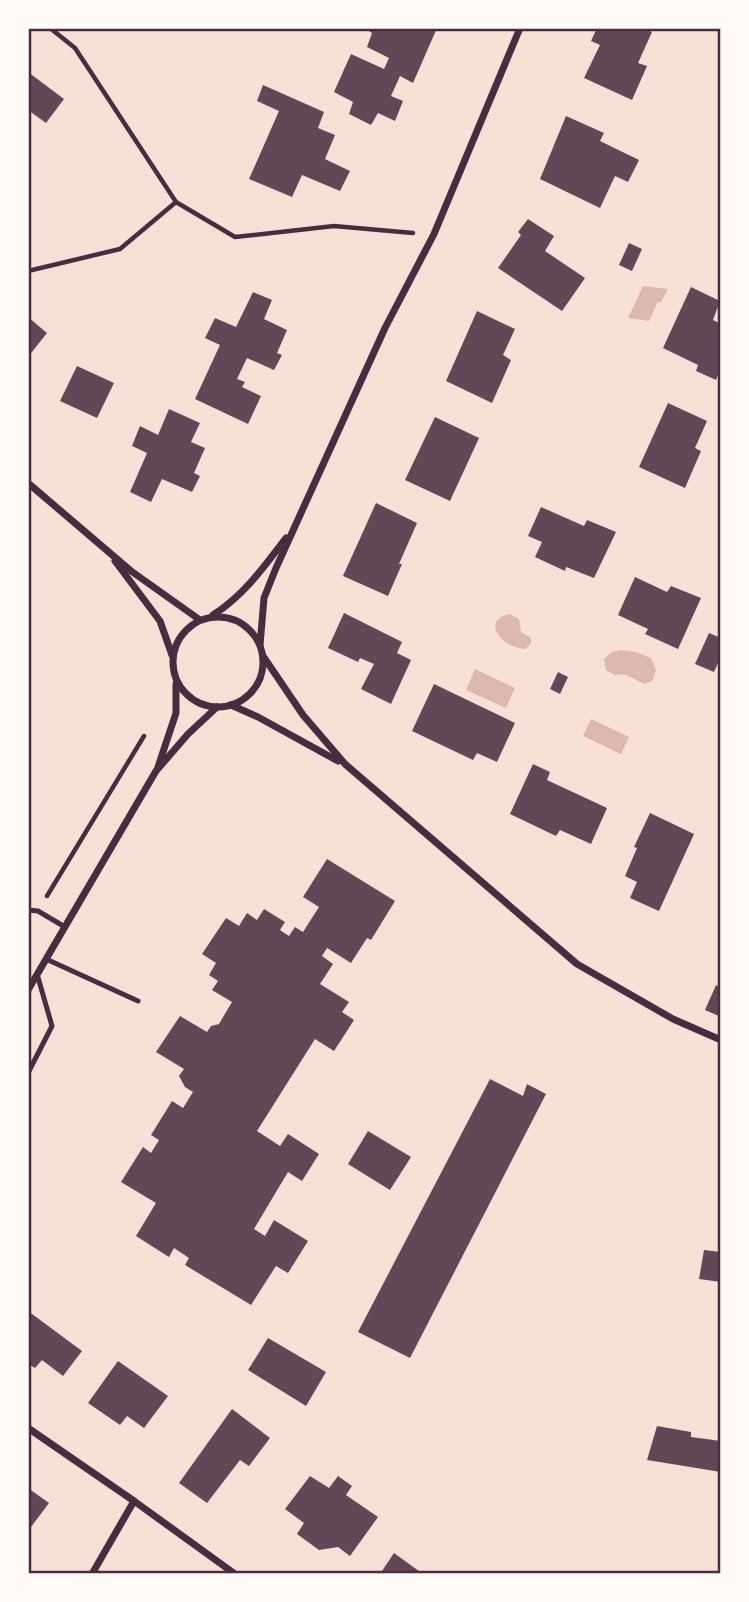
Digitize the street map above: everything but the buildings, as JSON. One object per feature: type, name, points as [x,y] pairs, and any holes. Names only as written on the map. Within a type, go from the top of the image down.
[{"type":"street","points":[[260,645],[264,598],[292,529],[385,328],[434,233],[520,28]]},
{"type":"street","points":[[28,483],[131,570],[200,620]]},
{"type":"street","points":[[172,656],[176,642],[185,629],[231,604],[247,588],[292,529]]},
{"type":"street","points":[[28,990],[156,771],[172,729],[177,694],[172,656],[160,621],[99,541]]},
{"type":"street","points":[[212,616],[241,622],[253,632],[263,656],[303,715],[345,764],[577,964],[673,1019],[721,1040]]},
{"type":"street","points":[[175,677],[188,696],[201,704],[217,707],[231,705],[244,699],[255,688],[261,674],[263,656]]},
{"type":"street","points":[[231,705],[345,764]]},
{"type":"street","points":[[156,771],[188,734],[217,707]]},
{"type":"street","points":[[28,1428],[134,1500],[235,1574]]},
{"type":"street","points":[[92,1574],[134,1500]]},
{"type":"lane","points":[[28,909],[38,911],[65,927]]},
{"type":"lane","points":[[46,959],[138,1001]]},
{"type":"lane","points":[[28,1073],[52,1026],[37,974]]},
{"type":"path","points":[[50,28],[75,48],[176,202],[235,237],[334,226],[434,233]]},
{"type":"path","points":[[28,271],[120,249],[176,202]]},
{"type":"path","points":[[38,911],[151,724],[172,729]]},
{"type":"shaded area","points":[[643,286],[668,289],[661,302],[657,303],[649,321],[628,318]]},
{"type":"shaded area","points":[[510,614],[519,619],[521,632],[531,638],[531,644],[525,649],[509,644],[495,628],[501,617]]},
{"type":"shaded area","points":[[621,650],[651,658],[656,670],[653,680],[645,684],[627,675],[615,675],[606,670],[604,659],[612,652]]},
{"type":"shaded area","points":[[475,669],[515,688],[506,708],[466,690]]},
{"type":"shaded area","points":[[591,719],[629,737],[621,754],[583,736]]}]
